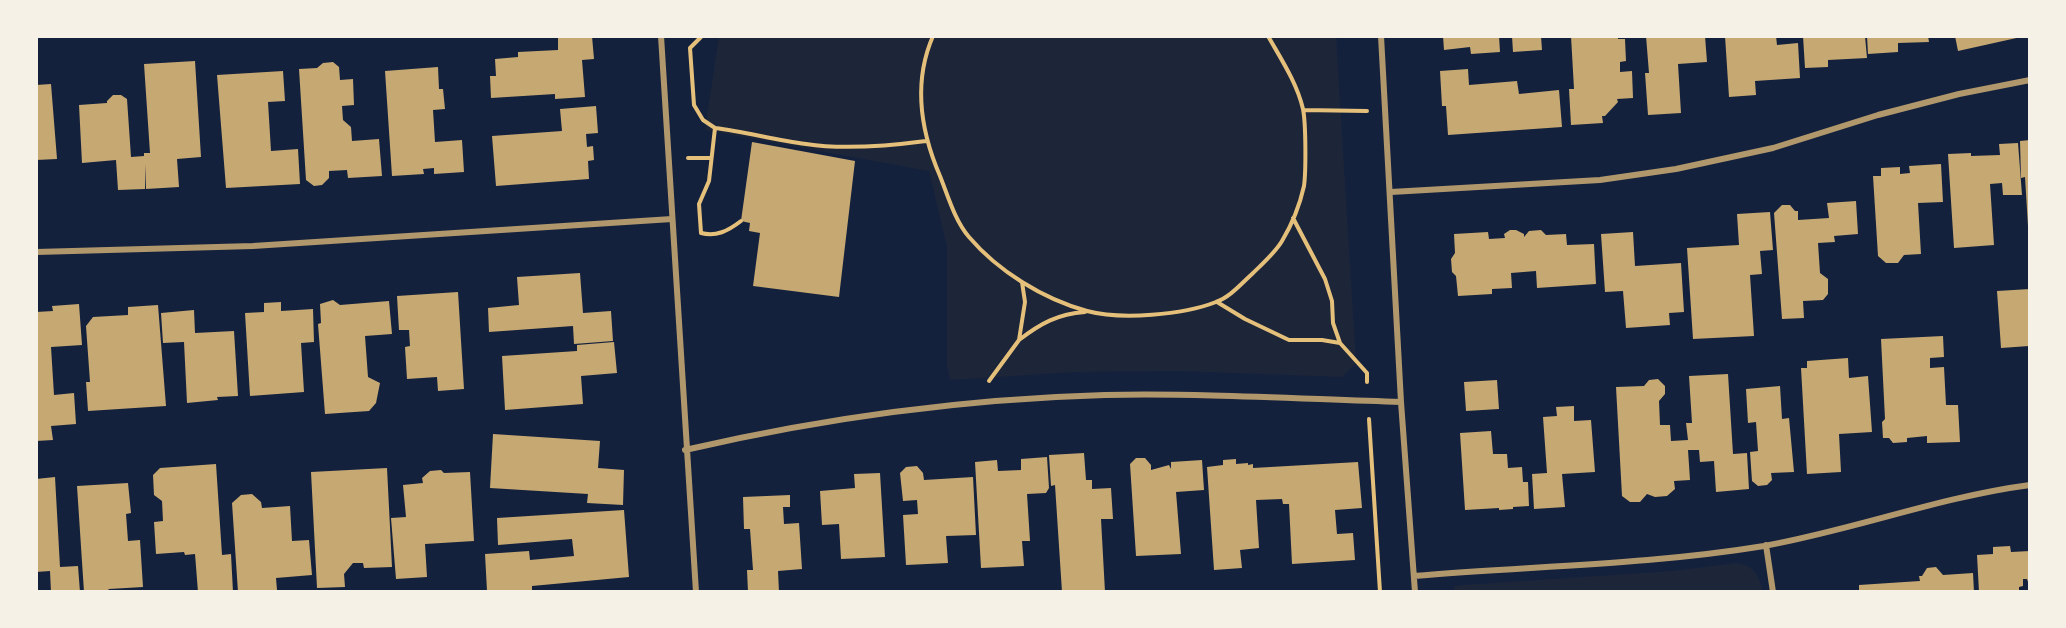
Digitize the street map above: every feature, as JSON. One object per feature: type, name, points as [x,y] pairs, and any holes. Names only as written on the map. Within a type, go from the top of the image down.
[{"type":"street","points":[[661,36],[685,450],[696,592]]},
{"type":"street","points":[[1381,36],[1401,402],[1415,592]]},
{"type":"street","points":[[1391,192],[1600,180],[1676,169],[1773,148],[1936,99],[2030,80]]},
{"type":"street","points":[[36,252],[253,246],[672,219]]},
{"type":"street","points":[[685,450],[731,439],[839,420],[977,402],[1104,395],[1401,402]]},
{"type":"street","points":[[1414,576],[1706,554],[1813,535],[1963,497],[2030,485]]},
{"type":"street","points":[[1766,545],[1773,592]]},
{"type":"path","points":[[702,36],[690,48],[694,105],[703,120],[715,128],[805,144],[841,147],[892,146],[926,141]]},
{"type":"path","points":[[933,36],[929,45],[920,94],[926,141],[944,187],[968,236],[990,258],[1022,281],[1052,298],[1089,312]]},
{"type":"path","points":[[977,402],[994,371],[1019,340],[1038,325],[1072,313],[1144,315],[1174,313],[1218,302],[1238,288],[1282,242],[1304,186],[1303,110],[1285,66],[1268,36]]},
{"type":"path","points":[[1303,110],[1386,111]]},
{"type":"path","points":[[715,128],[708,181],[699,204],[701,233],[711,236],[741,221]]},
{"type":"path","points":[[1019,340],[1025,302],[1022,281]]},
{"type":"path","points":[[1218,302],[1245,319],[1290,340],[1322,340],[1340,343]]},
{"type":"shaded area","points":[[719,36],[1336,36],[1356,363],[1342,377],[1179,371],[1076,372],[950,380],[947,365],[947,247],[929,171],[705,130]]},
{"type":"shaded area","points":[[1736,563],[1747,566],[1755,572],[1763,592],[1453,592],[1455,586],[1463,585],[1673,571]]},
{"type":"building","points":[[558,36],[592,36],[594,59],[582,60],[585,97],[555,99],[555,94],[491,98],[490,76],[496,76],[495,59],[518,57],[518,52],[558,50]]},
{"type":"building","points":[[1443,36],[1499,36],[1500,52],[1471,54],[1470,47],[1444,50]]},
{"type":"building","points":[[1512,36],[1541,36],[1542,50],[1513,52]]},
{"type":"building","points":[[1571,36],[1618,36],[1618,39],[1625,39],[1626,61],[1620,62],[1620,72],[1632,71],[1633,98],[1617,99],[1618,102],[1605,116],[1602,116],[1603,123],[1571,125],[1569,89],[1574,89]]},
{"type":"building","points":[[1646,36],[1705,36],[1707,62],[1678,64],[1681,113],[1648,115],[1645,73],[1649,73]]},
{"type":"building","points":[[1725,36],[1776,36],[1777,45],[1798,43],[1800,78],[1755,81],[1756,95],[1729,97]]},
{"type":"building","points":[[1803,36],[1865,36],[1867,58],[1828,60],[1828,67],[1805,68]]},
{"type":"building","points":[[1867,36],[1928,36],[1929,42],[1898,43],[1898,52],[1868,54]]},
{"type":"building","points":[[1955,36],[2021,36],[2021,37],[1958,51]]},
{"type":"building","points":[[195,61],[201,157],[177,159],[179,187],[146,189],[145,164],[145,189],[118,190],[116,160],[82,163],[79,105],[107,103],[113,95],[121,95],[127,99],[131,157],[144,156],[144,153],[150,153],[144,64]]},
{"type":"building","points":[[333,62],[339,67],[340,80],[353,79],[354,105],[342,106],[343,120],[351,127],[352,141],[379,139],[382,176],[348,178],[347,170],[329,171],[329,178],[322,185],[314,186],[306,180],[299,69],[317,68],[323,63]]},
{"type":"building","points":[[438,67],[439,89],[443,89],[445,109],[433,110],[435,142],[462,140],[464,172],[434,174],[434,168],[423,169],[424,174],[392,176],[385,71]]},
{"type":"building","points":[[1468,69],[1469,85],[1517,81],[1519,94],[1559,90],[1562,127],[1448,135],[1446,106],[1442,106],[1440,71]]},
{"type":"building","points":[[283,71],[285,101],[268,102],[271,151],[298,149],[300,184],[226,188],[217,75]]},
{"type":"building","points":[[51,84],[57,159],[36,160],[36,85]]},
{"type":"building","points":[[596,106],[598,133],[586,134],[587,147],[593,146],[594,160],[588,161],[589,179],[496,186],[492,136],[562,131],[560,109]]},
{"type":"building","points":[[2030,140],[2030,226],[2028,226],[2025,177],[2021,178],[2020,141]]},
{"type":"building","points":[[752,142],[855,161],[839,297],[753,286],[760,233],[749,231],[750,223],[741,221]]},
{"type":"building","points":[[2018,143],[2022,195],[2003,195],[2002,183],[1990,184],[1994,245],[1954,248],[1948,154],[2000,155],[1999,144]]},
{"type":"building","points":[[1941,164],[1943,202],[1918,203],[1921,254],[1904,255],[1898,263],[1886,263],[1878,256],[1873,176],[1881,176],[1881,168],[1900,167],[1900,174],[1910,173],[1909,166]]},
{"type":"building","points":[[1856,201],[1858,234],[1834,236],[1835,242],[1818,243],[1820,273],[1828,279],[1828,294],[1823,300],[1803,301],[1804,318],[1782,319],[1774,213],[1782,205],[1790,205],[1798,211],[1798,220],[1829,218],[1827,203]]},
{"type":"building","points":[[1770,212],[1773,250],[1760,251],[1762,274],[1750,275],[1754,336],[1693,339],[1687,248],[1739,245],[1737,214]]},
{"type":"building","points":[[1510,230],[1524,234],[1524,237],[1529,231],[1541,230],[1546,235],[1566,234],[1567,245],[1594,244],[1596,284],[1537,288],[1536,271],[1511,273],[1512,288],[1492,289],[1492,294],[1458,296],[1451,259],[1455,253],[1454,234],[1488,232],[1489,239],[1505,238],[1504,234]]},
{"type":"building","points":[[1633,232],[1635,266],[1681,263],[1684,312],[1669,313],[1670,325],[1626,328],[1623,291],[1605,292],[1601,234]]},
{"type":"building","points":[[580,273],[583,313],[611,311],[613,341],[574,344],[573,326],[489,332],[488,308],[519,305],[517,277]]},
{"type":"building","points":[[2030,289],[2029,346],[2001,348],[1997,291]]},
{"type":"building","points":[[458,292],[464,389],[438,391],[437,377],[407,379],[405,347],[410,346],[409,330],[399,330],[397,296]]},
{"type":"building","points":[[333,300],[340,305],[389,301],[392,334],[365,336],[368,377],[380,383],[376,403],[369,411],[325,414],[318,324],[321,323],[320,304]]},
{"type":"building","points":[[281,302],[281,311],[313,309],[314,342],[301,343],[304,392],[250,396],[245,313],[264,312],[264,303]]},
{"type":"building","points":[[79,304],[82,345],[51,347],[54,395],[74,393],[76,424],[51,426],[53,440],[36,441],[36,312],[53,311],[52,306]]},
{"type":"building","points":[[158,305],[166,406],[88,411],[86,382],[90,382],[86,326],[93,317],[128,315],[128,307]]},
{"type":"building","points":[[194,310],[195,333],[234,331],[238,396],[217,397],[218,400],[187,403],[184,342],[163,343],[161,313]]},
{"type":"building","points":[[1943,336],[1944,357],[1930,358],[1930,368],[1944,367],[1946,405],[1958,405],[1960,442],[1927,443],[1927,436],[1907,438],[1907,442],[1893,443],[1889,438],[1883,438],[1882,422],[1885,419],[1881,339]]},
{"type":"building","points":[[614,342],[617,373],[581,376],[583,404],[505,410],[502,356],[577,351],[577,345]]},
{"type":"building","points":[[1848,358],[1849,378],[1868,376],[1872,432],[1839,434],[1841,472],[1807,474],[1801,368],[1807,368],[1807,361]]},
{"type":"building","points":[[1728,374],[1733,454],[1747,453],[1749,489],[1716,492],[1714,461],[1700,462],[1699,450],[1688,450],[1690,480],[1674,481],[1675,489],[1667,496],[1655,497],[1647,494],[1640,502],[1630,502],[1622,496],[1616,387],[1644,386],[1649,380],[1658,379],[1665,386],[1665,394],[1659,401],[1660,425],[1670,425],[1671,441],[1688,440],[1686,423],[1692,423],[1689,376]]},
{"type":"building","points":[[1497,380],[1499,409],[1466,411],[1464,382]]},
{"type":"building","points":[[1780,386],[1782,419],[1789,418],[1794,472],[1771,473],[1772,480],[1767,485],[1758,486],[1752,481],[1750,452],[1758,451],[1756,422],[1748,423],[1746,389]]},
{"type":"building","points":[[1574,406],[1574,421],[1591,420],[1595,472],[1562,474],[1565,507],[1534,509],[1532,474],[1547,473],[1543,417],[1557,416],[1556,407]]},
{"type":"building","points":[[1491,431],[1493,454],[1507,454],[1508,468],[1522,467],[1523,482],[1528,482],[1529,506],[1499,510],[1499,508],[1465,510],[1460,433]]},
{"type":"building","points":[[493,434],[600,441],[598,468],[624,470],[623,505],[587,503],[588,494],[490,488]]},
{"type":"building","points":[[1084,453],[1086,480],[1092,480],[1092,489],[1111,488],[1113,519],[1101,519],[1105,592],[1062,592],[1055,485],[1051,486],[1049,455]]},
{"type":"building","points":[[1047,457],[1049,488],[1046,493],[1027,494],[1030,541],[1022,541],[1024,566],[981,568],[975,462],[997,460],[998,471],[1021,470],[1021,459]]},
{"type":"building","points":[[1136,458],[1145,458],[1151,465],[1151,470],[1169,465],[1171,469],[1171,462],[1202,460],[1204,490],[1176,492],[1181,554],[1136,556],[1130,464]]},
{"type":"building","points":[[1236,459],[1236,464],[1253,464],[1253,468],[1358,462],[1362,508],[1335,510],[1337,534],[1353,533],[1355,560],[1292,564],[1289,504],[1283,504],[1282,499],[1256,500],[1259,548],[1240,550],[1242,568],[1214,570],[1207,467],[1223,465],[1223,460]]},
{"type":"building","points":[[216,464],[222,555],[231,554],[233,592],[198,592],[195,554],[185,555],[184,552],[156,554],[154,522],[163,521],[162,501],[154,495],[153,475],[160,468]]},
{"type":"building","points":[[917,466],[923,473],[924,480],[973,477],[976,535],[946,536],[948,563],[906,565],[903,515],[918,514],[917,500],[903,501],[900,473],[906,467]]},
{"type":"building","points":[[387,468],[392,567],[364,568],[363,563],[353,563],[344,574],[345,587],[317,588],[311,472]]},
{"type":"building","points":[[441,470],[444,473],[470,472],[474,541],[425,544],[427,577],[396,579],[391,518],[406,517],[403,485],[423,483],[422,478],[430,471]]},
{"type":"building","points":[[880,473],[885,557],[841,559],[839,524],[822,525],[820,491],[855,488],[854,474]]},
{"type":"building","points":[[55,477],[60,567],[78,566],[80,592],[51,592],[50,571],[36,572],[36,479]]},
{"type":"building","points":[[128,483],[131,513],[126,514],[128,541],[140,540],[143,587],[109,589],[106,592],[84,592],[77,486]]},
{"type":"building","points":[[252,494],[261,502],[262,508],[290,506],[292,541],[309,540],[312,575],[276,578],[277,590],[238,592],[232,503],[241,495]]},
{"type":"building","points":[[790,495],[790,507],[783,507],[784,524],[799,523],[802,569],[778,571],[779,592],[748,592],[747,570],[753,570],[750,529],[744,529],[743,497]]},
{"type":"building","points":[[624,510],[629,577],[532,586],[532,591],[487,591],[485,554],[529,551],[530,560],[574,556],[572,539],[498,545],[497,518]]},
{"type":"building","points":[[2010,546],[2011,552],[2030,551],[2030,588],[2027,579],[2023,579],[2023,586],[2019,587],[2019,592],[1979,592],[1977,555],[1993,554],[1993,547]]},
{"type":"building","points":[[1936,567],[1943,575],[1973,573],[1974,592],[1859,592],[1859,585],[1920,581],[1919,576],[1922,576],[1927,568]]}]
